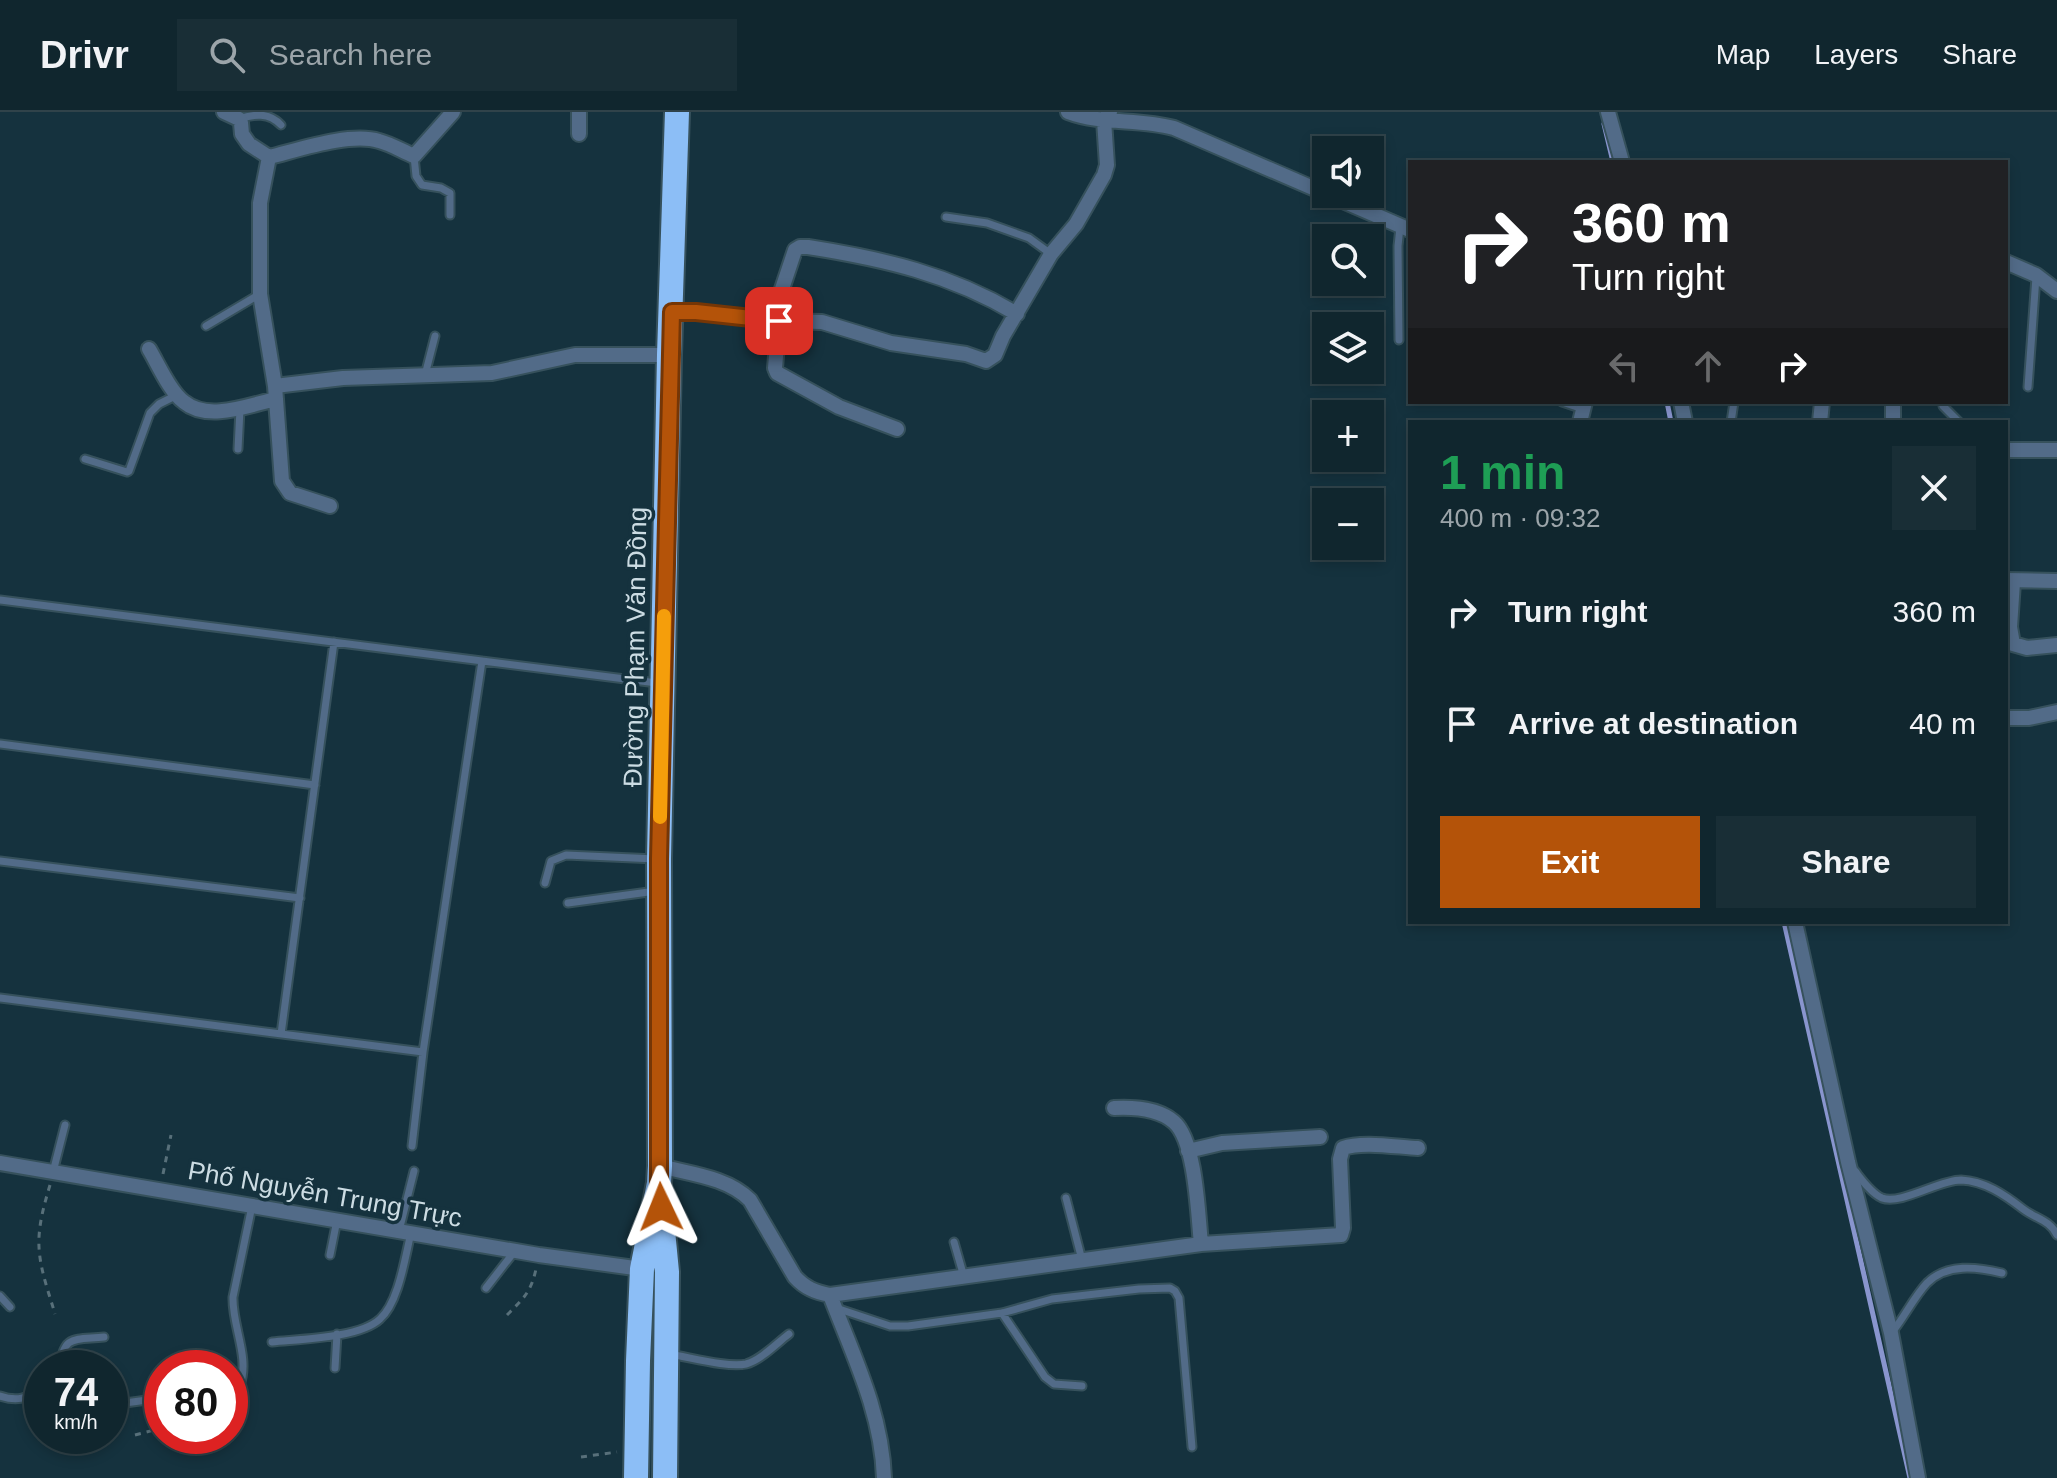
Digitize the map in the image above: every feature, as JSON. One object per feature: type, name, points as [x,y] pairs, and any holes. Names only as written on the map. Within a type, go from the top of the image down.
[{"type":"highway","name":"Đường Phạm Văn Đồng","points":[[665,1478],[666,1254],[659,1175],[658,891],[677,112]]},
{"type":"highway","name":"Đường Phạm Văn Đồng","points":[[636,1478],[642,1269],[659,1175]]},
{"type":"street","points":[[224,112],[239,119],[242,134],[249,144],[269,157],[363,138],[379,140],[414,156],[453,112]]},
{"type":"street","points":[[579,112],[579,134]]},
{"type":"street","points":[[1068,112],[1082,117],[1107,116],[1174,128],[1405,228]]},
{"type":"street","points":[[1608,112],[1621,160]]},
{"type":"street","points":[[672,312],[822,322],[891,343],[966,354],[986,361],[995,355],[1051,254],[1076,224],[1104,175],[1107,165],[1107,116]]},
{"type":"street","points":[[269,157],[260,203],[260,294],[276,393],[282,481],[290,493],[330,506]]},
{"type":"street","points":[[897,429],[839,407],[777,373],[777,304],[795,250],[800,247],[878,259],[950,280],[986,295],[1017,314]]},
{"type":"street","points":[[2008,263],[2036,275],[2057,291]]},
{"type":"street","points":[[149,349],[185,404],[214,412],[334,379],[492,373],[575,355],[669,355]]},
{"type":"street","points":[[2008,450],[2057,450]]},
{"type":"street","points":[[2057,581],[2009,581],[2013,644],[2027,648],[2057,645]]},
{"type":"street","points":[[2008,718],[2029,718],[2057,712]]},
{"type":"street","points":[[1795,924],[1848,1162],[1891,1333],[1918,1478]]},
{"type":"street","points":[[1114,1108],[1135,1107],[1166,1116],[1178,1126],[1188,1151],[1196,1191],[1201,1244]]},
{"type":"street","points":[[1188,1151],[1222,1143],[1320,1137]]},
{"type":"street","points":[[659,1175],[728,1184],[740,1190],[750,1200],[795,1277],[804,1286],[832,1301],[964,1277],[1201,1244],[1341,1235],[1340,1159],[1343,1148],[1358,1145],[1418,1148]]},
{"type":"street","name":"Phố Nguyễn Trung Trực","points":[[0,1163],[539,1255],[642,1269]]},
{"type":"street","points":[[832,1301],[864,1381],[881,1441],[884,1478]]},
{"type":"lane","points":[[239,119],[266,114],[281,125]]},
{"type":"lane","points":[[414,156],[416,176],[422,185],[450,193],[450,215]]},
{"type":"lane","points":[[946,217],[987,223],[1029,238],[1051,254]]},
{"type":"lane","points":[[1399,340],[1398,246],[1405,228]]},
{"type":"lane","points":[[2028,387],[2036,275]]},
{"type":"lane","points":[[206,326],[260,294]]},
{"type":"lane","points":[[425,375],[435,336]]},
{"type":"lane","points":[[85,459],[129,471],[150,413],[159,404],[177,395]]},
{"type":"lane","points":[[1943,406],[1957,420]]},
{"type":"lane","points":[[238,449],[240,407]]},
{"type":"lane","points":[[0,600],[663,684]]},
{"type":"lane","points":[[281,1034],[334,642]]},
{"type":"lane","points":[[412,1146],[423,1052],[482,661]]},
{"type":"lane","points":[[0,744],[315,785]]},
{"type":"lane","points":[[545,883],[551,861],[566,855],[659,859]]},
{"type":"lane","points":[[0,861],[300,898]]},
{"type":"lane","points":[[568,903],[658,891]]},
{"type":"lane","points":[[0,998],[423,1052]]},
{"type":"lane","points":[[53,1172],[65,1125]]},
{"type":"lane","points":[[1848,1162],[1867,1186],[1882,1198],[1912,1195],[1961,1180],[1984,1185],[2047,1222],[2057,1235]]},
{"type":"lane","points":[[272,1342],[353,1332],[381,1319],[397,1287],[414,1171]]},
{"type":"lane","points":[[1066,1198],[1082,1260]]},
{"type":"lane","points":[[241,1350],[233,1297],[252,1206]]},
{"type":"lane","points":[[330,1255],[337,1220]]},
{"type":"lane","points":[[954,1242],[964,1277]]},
{"type":"lane","points":[[486,1288],[515,1251]]},
{"type":"lane","points":[[1891,1333],[1929,1282],[1940,1275],[1960,1268],[2002,1273]]},
{"type":"lane","points":[[832,1301],[890,1326],[908,1326],[1002,1313],[1052,1299],[1164,1287],[1175,1291],[1179,1298],[1192,1447]]},
{"type":"lane","points":[[0,1296],[10,1307]]},
{"type":"lane","points":[[1002,1313],[1045,1377],[1054,1384],[1082,1386]]},
{"type":"lane","points":[[335,1368],[337,1334]]},
{"type":"lane","points":[[667,1354],[747,1364],[789,1334]]},
{"type":"lane","points":[[63,1350],[65,1344],[72,1341],[104,1337]]},
{"type":"lane","points":[[0,1396],[12,1400],[24,1398]]},
{"type":"path","points":[[159,1190],[171,1135]]},
{"type":"path","points":[[53,1172],[44,1206],[39,1245],[55,1314]]},
{"type":"path","points":[[507,1315],[533,1286],[539,1255]]},
{"type":"path","points":[[135,1435],[144,1433]]},
{"type":"path","points":[[581,1457],[636,1450]]},
{"type":"waterway","points":[[1604,124],[1613,160]]},
{"type":"waterway","points":[[1667,404],[1671,420]]},
{"type":"waterway","points":[[1784,924],[1910,1478]]},
{"type":"slow traffic","points":[[660,817],[664,616]]},
{"type":"route","points":[[661,1207],[658,891],[672,312],[779,321]]}]
